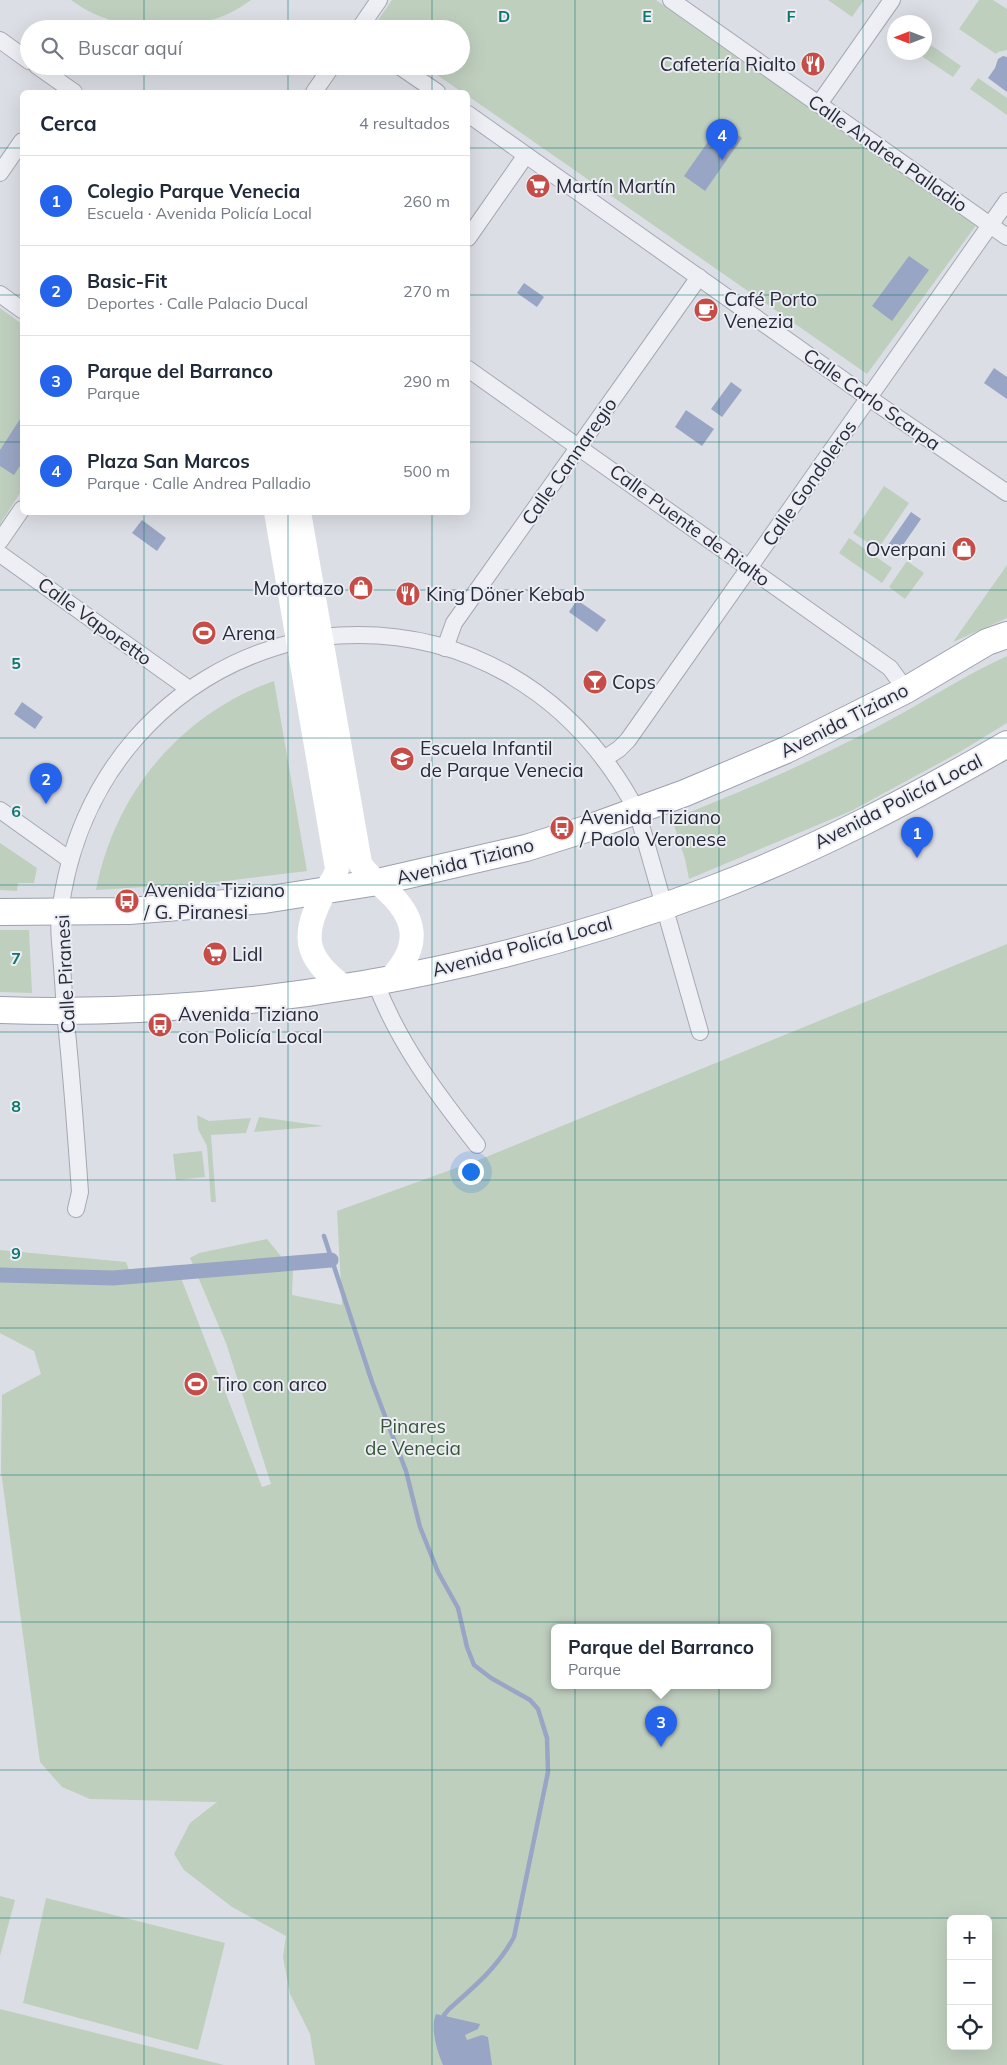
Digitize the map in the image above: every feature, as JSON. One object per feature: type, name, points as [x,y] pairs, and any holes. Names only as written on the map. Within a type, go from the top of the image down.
[{"type":"main road","name":"Avenida Tiziano","points":[[0,912],[138,910],[291,896],[378,882],[526,848],[685,794],[786,750],[906,690],[987,642],[1007,635]]},
{"type":"main road","name":"Avenida Policía Local","points":[[0,1010],[65,1011],[220,1005],[383,980],[526,947],[665,906],[736,879],[858,825],[935,785],[1007,744]]},
{"type":"street","points":[[365,20],[379,0]]},
{"type":"street","name":"Calle Andrea Palladio","points":[[671,0],[1007,237]]},
{"type":"street","points":[[819,104],[892,0]]},
{"type":"street","points":[[0,40],[20,54]]},
{"type":"street","points":[[47,75],[64,90]]},
{"type":"street","points":[[315,90],[326,75]]},
{"type":"street","points":[[412,75],[433,90]]},
{"type":"street","name":"Calle Carlo Scarpa","points":[[470,115],[868,398],[1007,493]]},
{"type":"street","points":[[0,173],[20,144]]},
{"type":"street","points":[[470,235],[526,155]]},
{"type":"street","name":"Calle Gondoleros","points":[[604,759],[628,740],[1007,201]]},
{"type":"street","name":"Calle Cannaregio","points":[[445,648],[454,624],[699,277]]},
{"type":"street","points":[[0,294],[20,309]]},
{"type":"street","name":"Calle Puente de Rialto","points":[[470,369],[890,668],[906,690]]},
{"type":"street","points":[[0,541],[20,512]]},
{"type":"street","points":[[277,515],[309,639],[360,863],[366,873],[403,906],[412,929],[412,941],[399,970],[383,980],[394,1028],[444,1104],[477,1145]]},
{"type":"street","points":[[299,515],[309,639],[337,868],[334,878],[326,889],[311,923],[311,948],[323,970],[344,987]]},
{"type":"street","name":"Calle Vaporetto","points":[[0,554],[189,689]]},
{"type":"street","name":"Calle Piranesi","points":[[76,1209],[80,1192],[65,1011],[60,912],[70,860],[88,810],[122,753],[148,724],[189,689],[224,668],[248,657],[309,639],[380,636],[445,648],[494,666],[532,688],[564,714],[584,734],[627,792],[637,811],[700,1032]]},
{"type":"street","points":[[0,810],[70,860]]},
{"type":"green space","points":[[71,0],[251,0],[231,12],[211,20],[111,20],[91,12]]},
{"type":"green space","points":[[392,0],[656,0],[977,224],[867,374],[470,97],[470,90],[459,90],[437,75],[470,75],[470,20],[378,20]]},
{"type":"green space","points":[[828,0],[864,0],[852,17]]},
{"type":"green space","points":[[979,0],[993,0],[1007,9],[1007,50],[996,54],[959,29]]},
{"type":"green space","points":[[932,46],[961,66],[953,77],[928,60],[932,60]]},
{"type":"green space","points":[[978,78],[1007,98],[1007,115],[970,89]]},
{"type":"green space","points":[[0,308],[20,323],[20,493],[0,524]]},
{"type":"green space","points":[[884,486],[909,503],[878,549],[853,533]]},
{"type":"green space","points":[[849,538],[892,568],[882,583],[839,553]]},
{"type":"green space","points":[[907,561],[924,573],[905,599],[889,587]]},
{"type":"green space","points":[[1007,565],[1007,618],[953,642]]},
{"type":"green space","points":[[1007,656],[1007,723],[958,753],[851,811],[689,879],[685,859],[672,819],[758,784],[842,745]]},
{"type":"green space","points":[[274,681],[307,871],[209,883],[96,890],[105,855],[118,821],[136,790],[157,762],[182,736],[209,714],[240,695]]},
{"type":"green space","points":[[0,843],[37,868],[34,883],[18,883],[17,891],[0,890]]},
{"type":"green space","points":[[0,930],[29,930],[32,993],[0,992]]},
{"type":"green space","name":"Pinares de Venecia","points":[[1007,944],[1007,2065],[315,2065],[310,2034],[290,1994],[283,1957],[286,1936],[232,1907],[184,1870],[174,1854],[190,1823],[217,1802],[90,1799],[62,1787],[40,1762],[1,1471],[2,1395],[41,1374],[34,1351],[0,1333],[0,1250],[126,1262],[133,1280],[176,1265],[262,1487],[271,1484],[226,1343],[190,1258],[199,1253],[267,1239],[293,1271],[292,1295],[342,1305],[337,1211],[481,1159]]},
{"type":"green space","points":[[197,1115],[209,1121],[251,1118],[246,1133],[211,1135],[216,1202],[211,1202],[207,1146],[198,1129]]},
{"type":"green space","points":[[259,1117],[324,1126],[254,1132]]},
{"type":"green space","points":[[202,1151],[205,1177],[176,1180],[173,1154]]},
{"type":"green space","points":[[0,1896],[15,1900],[0,1956]]},
{"type":"green space","points":[[46,1898],[225,1943],[198,2050],[23,2003]]},
{"type":"green space","points":[[0,2009],[224,2065],[0,2065]]},
{"type":"water","points":[[1003,56],[1007,57],[1007,92],[988,78],[995,68],[998,59]]},
{"type":"water","points":[[721,123],[742,138],[705,191],[684,176]]},
{"type":"water","points":[[909,256],[929,270],[892,321],[872,306]]},
{"type":"water","points":[[524,283],[544,297],[537,307],[517,293]]},
{"type":"water","points":[[994,368],[1007,377],[1007,399],[984,383]]},
{"type":"water","points":[[731,382],[742,390],[722,417],[711,409]]},
{"type":"water","points":[[686,410],[714,429],[702,446],[675,427]]},
{"type":"water","points":[[20,419],[20,466],[14,475],[0,466],[0,450]]},
{"type":"water","points":[[911,512],[921,519],[896,555],[886,548]]},
{"type":"water","points":[[142,520],[166,538],[157,551],[132,533]]},
{"type":"water","points":[[577,600],[606,620],[597,632],[569,612]]},
{"type":"water","points":[[22,702],[43,717],[35,729],[14,714]]},
{"type":"water","points":[[436,2014],[480,2024],[478,2029],[465,2035],[467,2040],[482,2035],[488,2037],[492,2065],[443,2065],[434,2033]]},
{"type":"waterway","points":[[324,1236],[372,1382],[406,1471],[420,1527],[438,1572],[458,1608],[467,1647],[474,1665],[491,1678],[530,1700],[538,1709],[547,1738],[548,1772],[514,1937],[501,1958],[449,2009],[444,2015],[445,2018]]},
{"type":"waterway","points":[[0,1275],[113,1278],[331,1260]]},
{"type":"place","name":"Cafetería Rialto","points":[[813,64]]},
{"type":"place","name":"Plaza San Marcos","points":[[722,160]]},
{"type":"place","name":"Martín Martín","points":[[538,186]]},
{"type":"place","name":"Café Porto Venezia","points":[[706,310]]},
{"type":"place","name":"Overpani","points":[[964,549]]},
{"type":"place","name":"Motortazo","points":[[361,588]]},
{"type":"place","name":"King Döner Kebab","points":[[408,594]]},
{"type":"place","name":"Arena","points":[[204,633]]},
{"type":"place","name":"Cops","points":[[595,682]]},
{"type":"place","name":"Escuela Infantil de Parque Venecia","points":[[402,759]]},
{"type":"place","name":"Basic-Fit","points":[[46,804]]},
{"type":"place","name":"Avenida Tiziano / Paolo Veronese","points":[[562,828]]},
{"type":"place","name":"Colegio Parque Venecia","points":[[917,858]]},
{"type":"place","name":"Avenida Tiziano / G. Piranesi","points":[[127,901]]},
{"type":"place","name":"Lidl","points":[[215,954]]},
{"type":"place","name":"Avenida Tiziano con Policía Local","points":[[160,1025]]},
{"type":"place","name":"Tiro con arco","points":[[196,1384]]},
{"type":"place","name":"Parque del Barranco","points":[[661,1747]]}]
